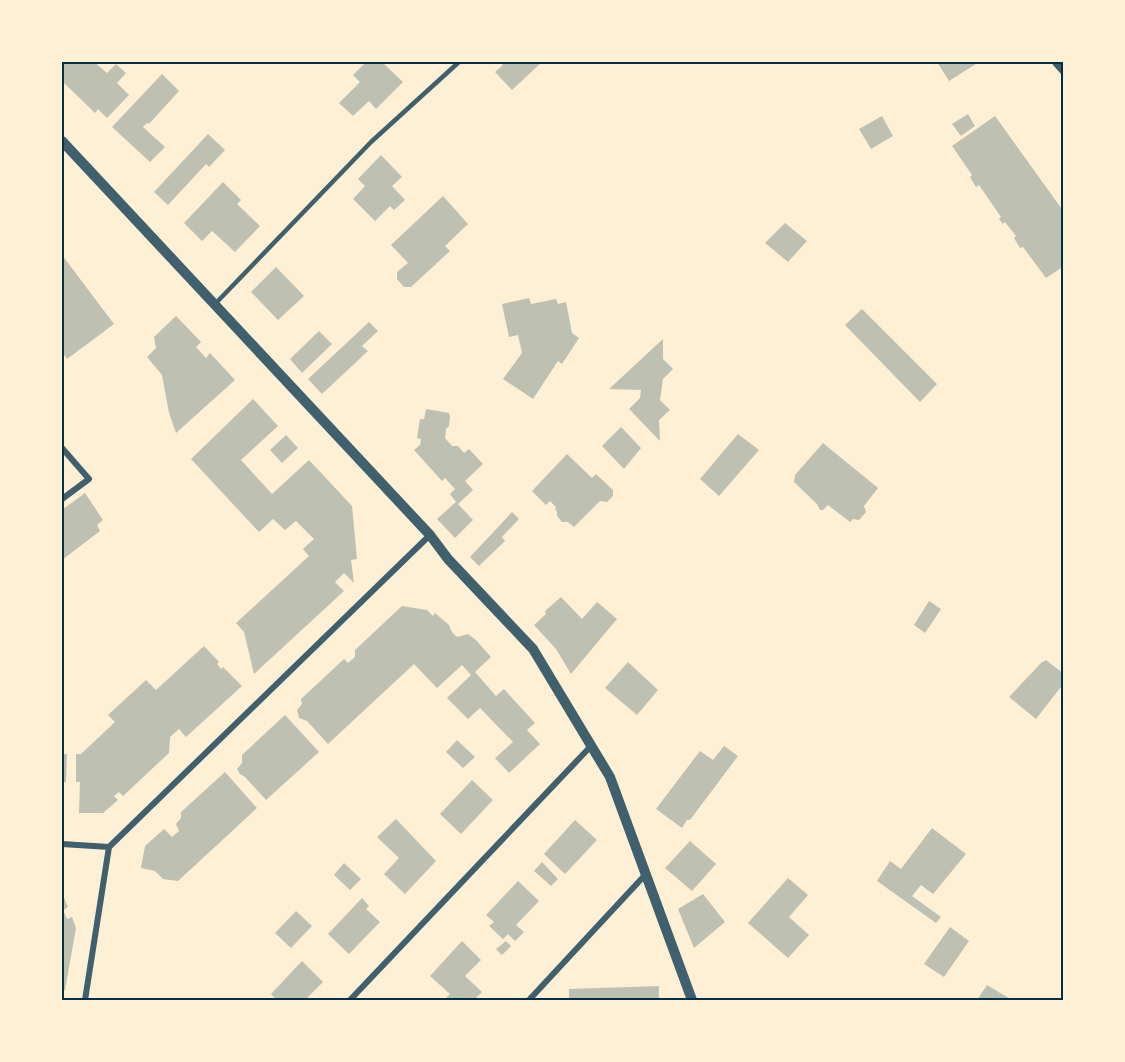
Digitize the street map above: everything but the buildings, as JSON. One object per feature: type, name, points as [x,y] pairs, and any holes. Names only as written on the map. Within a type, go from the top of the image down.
[{"type":"street","points":[[1058,62],[1064,70]]},
{"type":"street","points":[[62,141],[430,535],[448,559],[533,649],[610,777],[692,1000]]},
{"type":"street","points":[[62,448],[89,478],[62,499]]},
{"type":"street","points":[[85,1000],[109,847],[430,535]]},
{"type":"street","points":[[350,1000],[591,746]]},
{"type":"street","points":[[62,844],[109,847]]},
{"type":"street","points":[[529,1000],[645,875]]},
{"type":"lane","points":[[215,304],[371,142],[459,62]]}]
